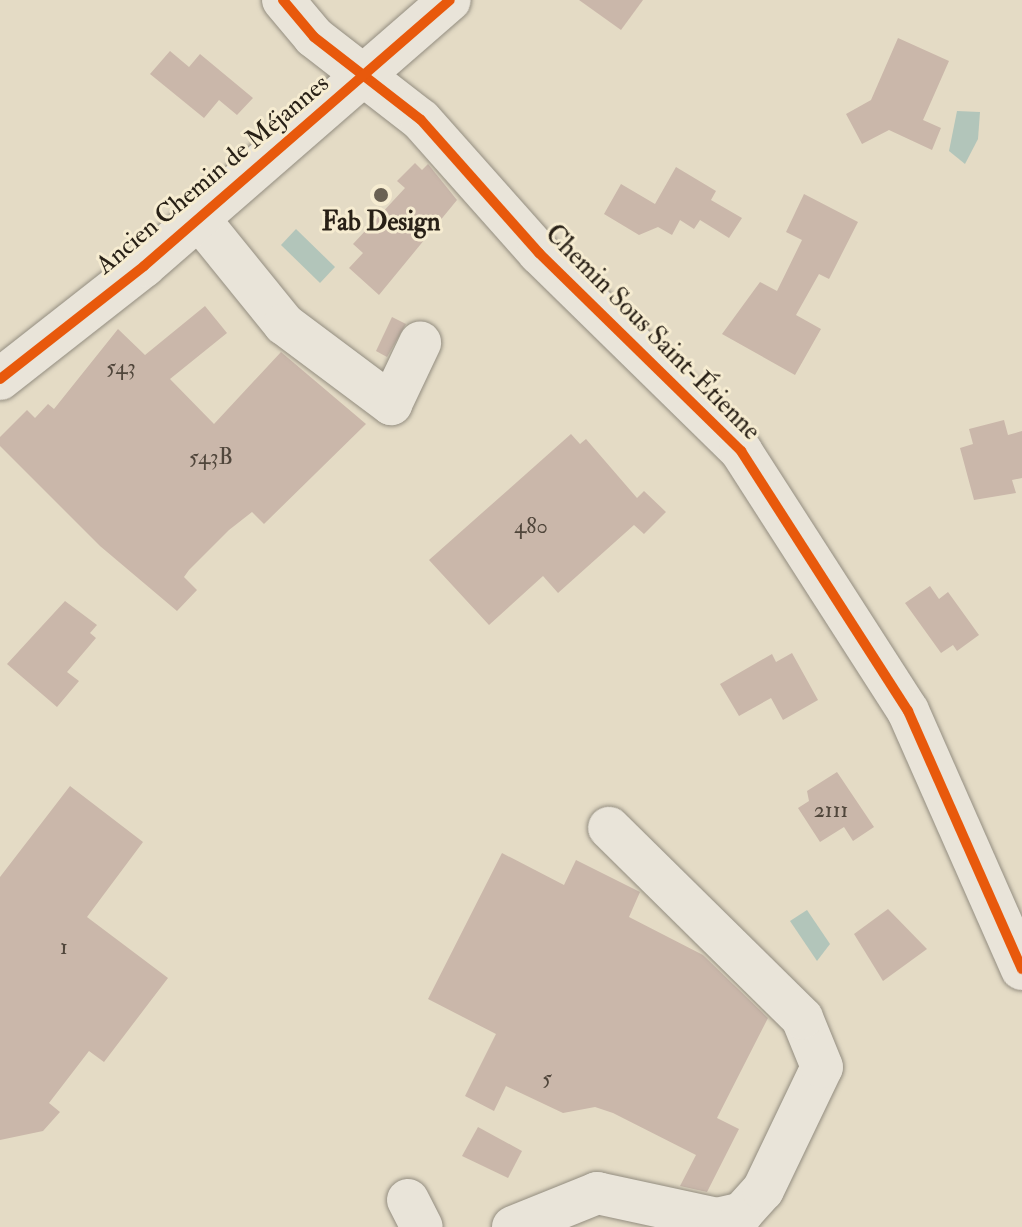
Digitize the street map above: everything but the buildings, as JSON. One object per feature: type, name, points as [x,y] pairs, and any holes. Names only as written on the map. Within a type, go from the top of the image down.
[{"type":"street","name":"Chemin Sous Saint-Étienne","points":[[283,0],[314,37],[421,120],[539,253],[741,451],[908,711],[1022,969]]},
{"type":"street","name":"Ancien Chemin de Méjannes","points":[[0,379],[199,219],[450,0]]},
{"type":"street","points":[[199,219],[284,324],[391,404],[420,343]]},
{"type":"street","points":[[513,1227],[597,1193],[717,1219],[742,1213],[763,1190],[822,1067],[802,1018],[609,828]]},
{"type":"shaded area","points":[[957,111],[980,112],[978,139],[965,164],[949,151]]},
{"type":"shaded area","points":[[296,229],[335,267],[320,283],[281,245]]},
{"type":"shaded area","points":[[807,910],[830,944],[817,961],[790,921]]},
{"type":"cycle path","points":[[283,0],[314,37],[421,120],[539,253],[741,451],[908,711],[1022,969]]},
{"type":"cycle path","points":[[0,379],[144,266],[450,0]]},
{"type":"place","name":"Fab Design","points":[[381,195]]}]
